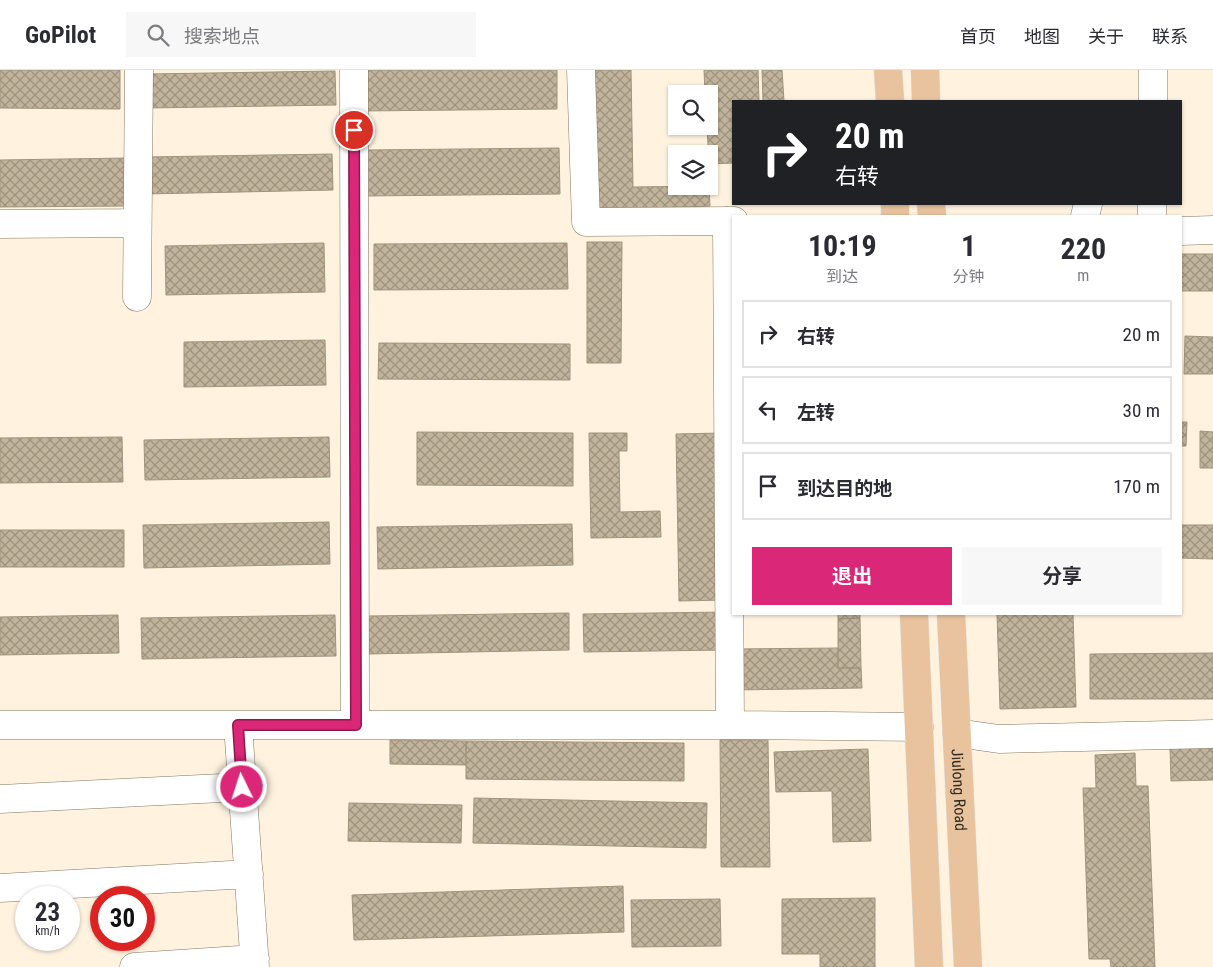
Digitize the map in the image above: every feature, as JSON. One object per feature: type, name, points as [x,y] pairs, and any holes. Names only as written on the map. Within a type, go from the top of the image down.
[{"type":"main road","points":[[888,70],[890,100]]},
{"type":"main road","points":[[925,70],[926,100]]},
{"type":"main road","points":[[914,615],[929,967]]},
{"type":"main road","name":"Jiulong Road","points":[[951,615],[968,967]]},
{"type":"street","points":[[137,297],[139,70]]},
{"type":"street","points":[[354,70],[356,725]]},
{"type":"street","points":[[581,70],[586,222],[730,221],[730,725]]},
{"type":"street","points":[[1153,70],[1153,100]]},
{"type":"street","points":[[0,224],[137,223]]},
{"type":"street","points":[[1182,231],[1213,230]]},
{"type":"street","points":[[0,724],[919,727]]},
{"type":"street","points":[[134,967],[255,963],[238,725]]},
{"type":"street","points":[[957,733],[999,739],[1213,734]]},
{"type":"street","points":[[0,799],[242,787]]},
{"type":"street","points":[[0,888],[249,874]]},
{"type":"building","points":[[0,70],[120,70],[120,109],[0,108]]},
{"type":"building","points":[[363,70],[557,70],[557,109],[363,111]]},
{"type":"building","points":[[591,70],[631,70],[633,187],[668,187],[668,195],[709,195],[710,206],[594,210]]},
{"type":"building","points":[[704,70],[758,70],[759,100],[732,100],[732,163],[718,164],[718,145],[708,145],[707,135],[718,135],[718,85],[705,85]]},
{"type":"building","points":[[762,70],[782,70],[784,100],[763,100]]},
{"type":"building","points":[[335,71],[336,105],[148,108],[148,74]]},
{"type":"building","points":[[559,148],[560,194],[366,196],[366,150]]},
{"type":"building","points":[[332,154],[333,190],[146,194],[145,157]]},
{"type":"building","points":[[127,158],[127,206],[0,207],[0,160]]},
{"type":"building","points":[[587,242],[622,242],[621,363],[587,363]]},
{"type":"building","points":[[324,243],[325,292],[166,295],[165,246]]},
{"type":"building","points":[[567,243],[568,289],[374,290],[374,244]]},
{"type":"building","points":[[1182,254],[1213,254],[1213,291],[1182,291]]},
{"type":"building","points":[[1185,336],[1213,337],[1213,374],[1184,374]]},
{"type":"building","points":[[325,340],[326,385],[184,387],[184,342]]},
{"type":"building","points":[[379,343],[570,344],[570,380],[378,379]]},
{"type":"building","points":[[1182,422],[1187,422],[1186,446],[1182,446]]},
{"type":"building","points":[[1200,431],[1213,432],[1213,468],[1200,468]]},
{"type":"building","points":[[417,432],[573,433],[573,486],[417,485]]},
{"type":"building","points":[[589,433],[627,433],[627,451],[619,451],[620,512],[660,511],[661,537],[591,538]]},
{"type":"building","points":[[721,433],[724,600],[679,601],[676,434]]},
{"type":"building","points":[[122,437],[123,482],[0,483],[0,438]]},
{"type":"building","points":[[329,437],[330,477],[145,480],[144,440]]},
{"type":"building","points":[[329,522],[330,564],[144,568],[143,525]]},
{"type":"building","points":[[572,524],[573,565],[378,569],[377,527]]},
{"type":"building","points":[[1182,525],[1213,525],[1213,559],[1182,558]]},
{"type":"building","points":[[0,530],[124,530],[124,567],[0,567]]},
{"type":"building","points":[[724,612],[725,650],[584,652],[583,614]]},
{"type":"building","points":[[569,613],[569,650],[369,654],[368,616]]},
{"type":"building","points":[[118,615],[119,653],[0,655],[0,617]]},
{"type":"building","points":[[335,615],[336,656],[142,659],[141,618]]},
{"type":"building","points":[[838,615],[860,615],[860,618],[838,619]]},
{"type":"building","points":[[997,615],[1073,615],[1076,707],[1000,709]]},
{"type":"building","points":[[860,618],[861,668],[838,668],[838,619]]},
{"type":"building","points":[[838,648],[838,668],[861,668],[862,688],[734,690],[734,649]]},
{"type":"building","points":[[1213,653],[1213,699],[1090,699],[1090,654]]},
{"type":"building","points":[[390,740],[466,741],[466,765],[390,764]]},
{"type":"building","points":[[720,740],[768,740],[770,867],[721,867]]},
{"type":"building","points":[[466,741],[684,743],[684,781],[466,779]]},
{"type":"building","points":[[1213,746],[1213,780],[1171,781],[1170,748]]},
{"type":"building","points":[[868,749],[871,841],[833,842],[832,791],[776,792],[774,752]]},
{"type":"building","points":[[1135,753],[1136,786],[1148,786],[1155,967],[1111,967],[1110,959],[1089,959],[1083,788],[1096,788],[1095,755]]},
{"type":"building","points":[[474,798],[707,803],[706,848],[473,843]]},
{"type":"building","points":[[349,803],[462,805],[461,843],[348,841]]},
{"type":"building","points":[[623,886],[624,932],[354,940],[352,895]]},
{"type":"building","points":[[875,898],[875,967],[820,967],[820,954],[782,954],[782,899]]},
{"type":"building","points":[[720,899],[721,946],[632,947],[631,900]]},
{"type":"route","points":[[242,787],[238,725],[356,725],[354,130]]}]
